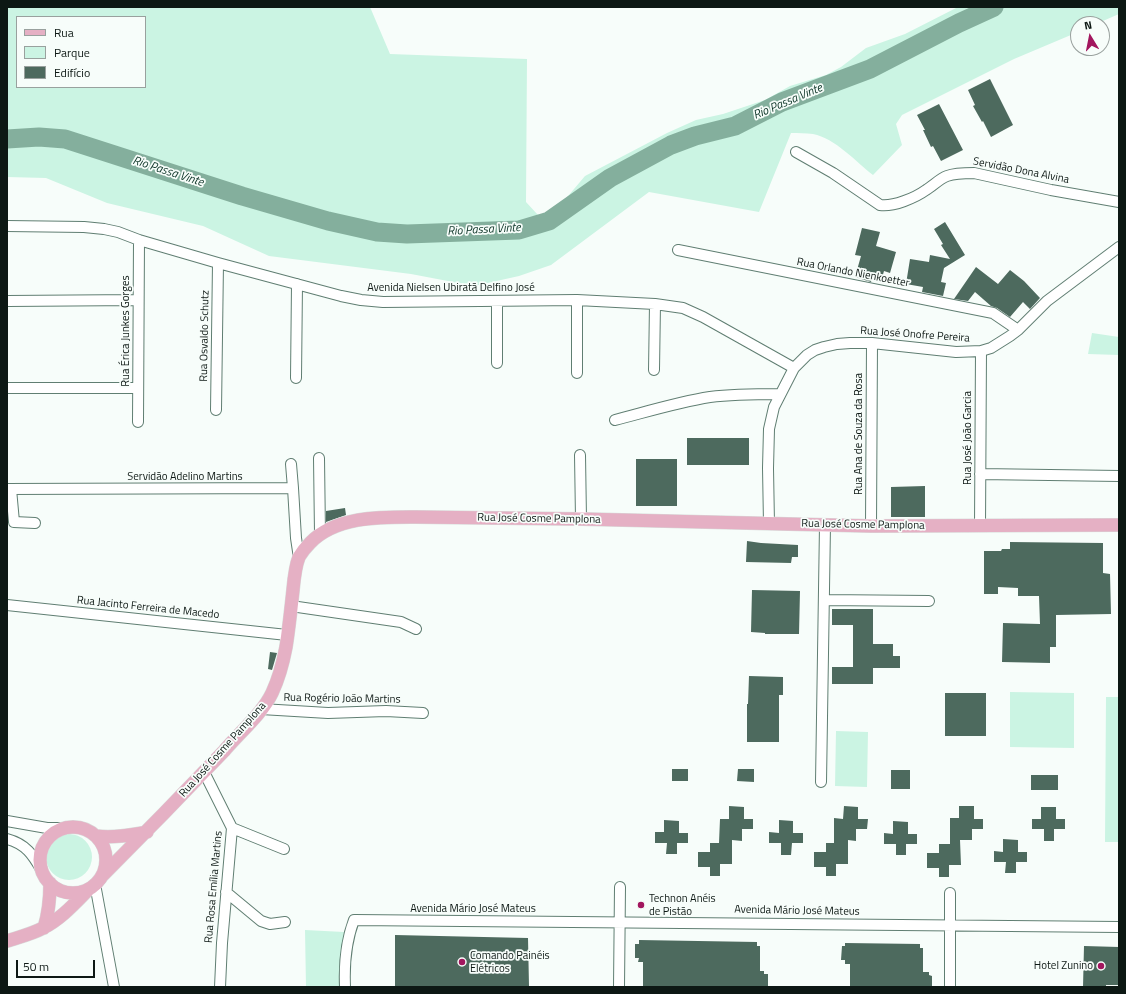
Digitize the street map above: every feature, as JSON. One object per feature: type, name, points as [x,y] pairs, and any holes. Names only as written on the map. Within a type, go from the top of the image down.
[{"type":"main road","name":"Rua José Cosme Pamplona","points":[[7,941],[44,928],[68,910],[147,832],[261,710],[271,695],[279,677],[284,655],[295,573],[299,558],[309,544],[320,534],[329,529],[356,521],[395,517],[581,519],[871,526],[1119,525]]},
{"type":"main road","points":[[67,828],[78,828],[88,830],[96,836],[102,845],[105,855],[105,866],[95,883],[79,892],[68,892],[58,889],[50,884],[42,871],[40,859],[43,846],[50,836],[55,832],[67,828]]},
{"type":"main road","points":[[96,836],[110,837],[147,832]]},
{"type":"main road","points":[[44,928],[50,901],[50,884]]},
{"type":"street","name":"Servidão Dona Alvina","points":[[796,152],[832,172],[880,205],[885,206],[919,195],[947,176],[965,173],[974,173],[1051,190],[1119,202]]},
{"type":"street","name":"Avenida Nielsen Ubiratã Delfino José","points":[[7,226],[84,227],[104,229],[218,263],[361,300],[383,302],[577,300],[655,304],[683,308],[703,317],[794,368]]},
{"type":"street","name":"Rua Érica Junkes Gorges","points":[[138,422],[138,300],[140,240]]},
{"type":"street","name":"Rua José Onofre Pereira","points":[[769,524],[769,429],[772,413],[794,368],[807,355],[815,350],[837,344],[872,342],[956,352],[981,351],[999,343],[1018,330],[1047,301],[1119,247]]},
{"type":"street","name":"Rua Orlando Nienkoetter","points":[[678,250],[994,313],[1018,330]]},
{"type":"street","name":"Rua Osvaldo Schutz","points":[[216,410],[218,263]]},
{"type":"street","points":[[296,378],[297,284]]},
{"type":"street","points":[[7,301],[138,300]]},
{"type":"street","points":[[577,300],[578,372]]},
{"type":"street","points":[[497,301],[497,363]]},
{"type":"street","points":[[654,370],[655,304]]},
{"type":"street","name":"Rua Ana de Souza da Rosa","points":[[871,526],[872,342]]},
{"type":"street","name":"Rua José João Garcia","points":[[980,526],[981,351]]},
{"type":"street","points":[[7,388],[138,388]]},
{"type":"street","points":[[614,420],[710,397],[780,394]]},
{"type":"street","points":[[580,455],[581,519]]},
{"type":"street","points":[[319,458],[320,534]]},
{"type":"street","points":[[292,464],[296,538],[299,558]]},
{"type":"street","points":[[980,474],[1119,476]]},
{"type":"street","name":"Servidão Adelino Martins","points":[[9,489],[293,488]]},
{"type":"street","points":[[9,489],[14,522],[35,523]]},
{"type":"street","points":[[821,782],[825,525]]},
{"type":"street","points":[[824,600],[929,601]]},
{"type":"street","name":"Rua Jacinto Ferreira de Macedo","points":[[7,605],[287,635]]},
{"type":"street","points":[[291,606],[401,622],[416,629]]},
{"type":"street","name":"Rua Rogério João Martins","points":[[261,710],[328,714],[381,712],[423,713]]},
{"type":"street","name":"Rua Rosa Emília Martins","points":[[204,772],[232,828],[222,943],[220,987]]},
{"type":"street","points":[[7,821],[47,828],[67,828]]},
{"type":"street","points":[[232,828],[284,849]]},
{"type":"street","points":[[7,839],[18,843],[30,851],[42,871]]},
{"type":"street","points":[[95,883],[114,987]]},
{"type":"street","points":[[619,987],[620,887]]},
{"type":"street","points":[[226,892],[261,921],[270,924],[285,922]]},
{"type":"street","points":[[950,893],[950,987]]},
{"type":"street","name":"Avenida Mário José Mateus","points":[[345,987],[346,952],[354,920],[1119,927]]},
{"type":"green space","points":[[7,7],[370,7],[390,54],[527,59],[526,202],[538,215],[552,213],[585,176],[667,133],[696,120],[723,114],[765,100],[790,86],[826,75],[841,67],[866,48],[905,34],[958,7],[1119,7],[1119,14],[1110,18],[1110,16],[1070,16],[1070,35],[1014,59],[902,115],[896,124],[902,145],[873,175],[845,151],[829,140],[813,134],[791,133],[759,212],[649,192],[551,265],[519,276],[474,286],[411,274],[269,256],[203,226],[107,203],[46,178],[7,177]]},
{"type":"green space","points":[[1092,333],[1119,337],[1119,355],[1088,354]]},
{"type":"green space","points":[[1010,692],[1074,693],[1074,748],[1010,747]]},
{"type":"green space","points":[[1106,697],[1119,697],[1119,842],[1105,842]]},
{"type":"green space","points":[[836,731],[868,732],[867,787],[835,786]]},
{"type":"green space","points":[[69,834],[82,838],[88,844],[92,857],[88,870],[82,876],[69,880],[56,876],[50,870],[46,857],[50,844],[56,838]]},
{"type":"green space","points":[[305,930],[344,932],[341,987],[306,987]]},
{"type":"building","points":[[990,79],[1013,125],[991,137],[973,106],[975,105],[968,90]]},
{"type":"building","points":[[939,104],[963,150],[941,161],[933,146],[931,147],[923,130],[925,130],[917,115]]},
{"type":"building","points":[[945,222],[965,255],[944,268],[941,282],[946,283],[943,296],[922,292],[923,287],[906,284],[910,259],[929,262],[930,255],[950,259],[941,245],[943,244],[934,229]]},
{"type":"building","points":[[862,228],[880,232],[876,246],[896,252],[890,273],[884,271],[882,278],[873,275],[871,282],[855,277],[861,256],[855,255]]},
{"type":"building","points":[[976,267],[998,284],[1010,270],[1024,281],[1040,298],[1030,309],[1023,302],[1010,317],[997,308],[991,306],[975,292],[968,301],[954,299]]},
{"type":"building","points":[[687,438],[749,438],[749,465],[687,465]]},
{"type":"building","points":[[636,459],[677,459],[677,506],[636,506]]},
{"type":"building","points":[[925,486],[925,517],[891,517],[891,487]]},
{"type":"building","points":[[345,508],[346,515],[326,522],[326,511]]},
{"type":"building","points":[[747,541],[798,545],[798,557],[792,557],[791,563],[746,562]]},
{"type":"building","points":[[1010,542],[1103,543],[1103,573],[1110,574],[1111,614],[1056,615],[1056,647],[1050,647],[1050,663],[1002,662],[1003,623],[1040,624],[1039,596],[1018,596],[1018,588],[998,587],[998,594],[984,594],[984,551],[1001,551],[1002,549],[1010,549]]},
{"type":"building","points":[[752,590],[800,591],[799,634],[765,634],[751,632]]},
{"type":"building","points":[[832,609],[873,609],[873,644],[893,644],[893,656],[900,656],[900,668],[873,668],[873,684],[832,684],[832,667],[853,667],[853,625],[832,625]]},
{"type":"building","points":[[270,652],[277,653],[272,670],[268,669]]},
{"type":"building","points":[[749,676],[783,677],[783,695],[779,695],[779,742],[747,742]]},
{"type":"building","points":[[945,693],[986,693],[986,736],[945,736]]},
{"type":"building","points":[[672,769],[688,769],[688,781],[672,781]]},
{"type":"building","points":[[738,769],[754,769],[754,782],[737,781]]},
{"type":"building","points":[[891,770],[910,770],[910,789],[891,789]]},
{"type":"building","points":[[1031,775],[1058,775],[1058,790],[1031,790]]},
{"type":"building","points":[[729,806],[744,807],[744,819],[753,819],[753,829],[742,829],[742,841],[732,840],[732,864],[720,864],[720,876],[710,876],[710,867],[698,867],[698,852],[710,852],[710,843],[719,843],[720,819],[729,819]]},
{"type":"building","points":[[844,806],[858,807],[858,819],[868,819],[867,829],[856,829],[856,841],[848,840],[848,864],[836,864],[836,876],[826,876],[826,867],[814,867],[814,852],[826,852],[826,843],[834,843],[834,818],[843,819]]},
{"type":"building","points":[[959,806],[974,806],[974,819],[983,819],[983,829],[972,829],[972,840],[960,840],[961,865],[949,865],[949,877],[939,877],[939,868],[927,868],[927,853],[939,853],[939,844],[950,844],[950,818],[959,818]]},
{"type":"building","points":[[1041,807],[1056,807],[1056,819],[1065,819],[1065,829],[1054,829],[1054,841],[1044,841],[1044,829],[1032,829],[1032,819],[1041,819]]},
{"type":"building","points":[[664,820],[679,821],[679,833],[688,833],[688,843],[677,843],[677,854],[666,854],[667,843],[655,843],[655,832],[664,832]]},
{"type":"building","points":[[779,820],[793,821],[793,833],[803,833],[803,843],[792,843],[791,855],[781,855],[781,843],[769,843],[769,832],[779,833]]},
{"type":"building","points":[[893,821],[908,822],[908,834],[917,834],[917,844],[906,844],[906,855],[896,855],[896,844],[884,844],[884,833],[893,834]]},
{"type":"building","points":[[1003,839],[1018,840],[1018,852],[1027,852],[1027,862],[1016,862],[1016,873],[1005,873],[1006,862],[994,862],[994,851],[1003,852]]},
{"type":"building","name":"Comando Painéis Elétricos","points":[[395,935],[528,938],[529,986],[395,986]]},
{"type":"building","points":[[639,940],[757,942],[757,946],[760,946],[760,971],[764,971],[764,974],[768,974],[768,987],[643,986],[643,962],[638,962],[639,958],[635,958],[635,944],[639,944]]},
{"type":"building","points":[[845,943],[920,944],[920,948],[923,948],[923,972],[929,972],[929,975],[932,976],[932,987],[850,987],[850,964],[845,964],[845,960],[841,960],[842,946],[845,946]]},
{"type":"building","name":"Hotel Zunino","points":[[1084,946],[1119,947],[1119,985],[1106,985],[1106,987],[1083,987]]},
{"type":"waterway","name":"Rio Passa Vinte","points":[[7,139],[39,137],[65,139],[242,196],[328,221],[377,232],[407,234],[519,230],[549,221],[610,178],[671,145],[695,136],[735,126],[782,102],[870,69],[959,23],[994,7]]},
{"type":"place","name":"Technon Anéis de Pistão","points":[[641,905]]},
{"type":"place","name":"Comando Painéis Elétricos","points":[[462,962]]},
{"type":"place","name":"Hotel Zunino","points":[[1101,966]]}]
